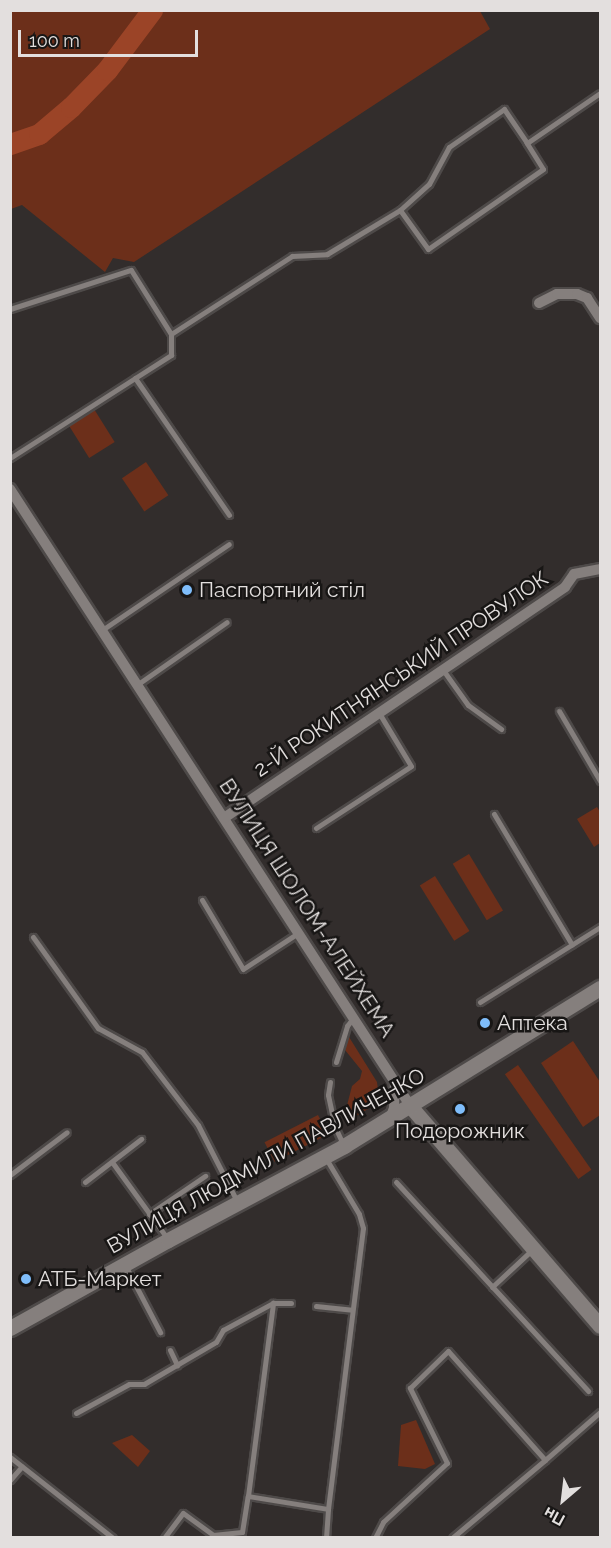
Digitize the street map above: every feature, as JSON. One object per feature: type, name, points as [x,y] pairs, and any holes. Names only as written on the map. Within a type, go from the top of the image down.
[{"type":"main road","name":"ВУЛИЦЯ ЛЮДМИЛИ ПАВЛИЧЕНКО","points":[[10,1328],[168,1240],[325,1157],[434,1093],[600,988]]},
{"type":"main road","points":[[431,1129],[428,1116],[434,1093]]},
{"type":"main road","name":"ВУЛИЦЯ ШОЛОМ-АЛЕЙХЕМА","points":[[411,1107],[600,1326]]},
{"type":"main road","points":[[390,1119],[417,1122],[431,1129]]},
{"type":"street","points":[[539,303],[557,294],[577,294],[587,298],[600,318]]},
{"type":"street","name":"ВУЛИЦЯ ШОЛОМ-АЛЕЙХЕМА","points":[[10,489],[411,1107]]},
{"type":"street","name":"2-Й РОКИТНЯНСЬКИЙ ПРОВУЛОК","points":[[224,818],[565,587],[574,574],[600,569]]},
{"type":"street","points":[[395,1083],[408,1092],[434,1093]]},
{"type":"street","points":[[390,1119],[394,1108],[395,1083]]},
{"type":"lane","points":[[527,143],[600,93]]},
{"type":"lane","points":[[171,334],[292,256],[327,254],[400,210],[429,184],[449,147],[504,109],[543,169],[428,249],[400,210]]},
{"type":"lane","points":[[10,309],[130,270],[171,334],[171,355],[10,458]]},
{"type":"lane","points":[[135,378],[229,515]]},
{"type":"lane","points":[[102,630],[229,544]]},
{"type":"lane","points":[[138,684],[228,622]]},
{"type":"lane","points":[[443,670],[468,705],[501,729]]},
{"type":"lane","points":[[559,711],[600,781]]},
{"type":"lane","points":[[316,828],[411,766],[379,713]]},
{"type":"lane","points":[[494,814],[572,945]]},
{"type":"lane","points":[[202,900],[243,969],[298,933]]},
{"type":"lane","points":[[480,1002],[600,927]]},
{"type":"lane","points":[[33,937],[98,1028],[142,1052],[198,1125],[238,1204]]},
{"type":"lane","points":[[336,1062],[347,1026],[353,1018]]},
{"type":"lane","points":[[330,1082],[328,1095],[336,1127],[344,1146]]},
{"type":"lane","points":[[10,1175],[67,1132]]},
{"type":"lane","points":[[85,1182],[141,1139]]},
{"type":"lane","points":[[325,1157],[359,1214],[363,1228],[328,1509],[327,1538]]},
{"type":"lane","points":[[112,1162],[168,1240]]},
{"type":"lane","points":[[149,1214],[205,1176]]},
{"type":"lane","points":[[396,1182],[588,1391]]},
{"type":"lane","points":[[492,1287],[534,1248]]},
{"type":"lane","points":[[124,1264],[160,1332]]},
{"type":"lane","points":[[164,1538],[183,1513],[213,1534],[242,1532],[273,1303]]},
{"type":"lane","points":[[76,1413],[129,1384],[144,1384],[216,1342],[223,1330],[273,1303],[291,1303]]},
{"type":"lane","points":[[316,1306],[352,1310]]},
{"type":"lane","points":[[170,1350],[177,1365]]},
{"type":"lane","points":[[375,1538],[383,1522],[447,1463],[410,1388],[448,1351],[545,1460]]},
{"type":"lane","points":[[452,1538],[600,1412]]},
{"type":"lane","points":[[10,1457],[113,1538]]},
{"type":"lane","points":[[10,1480],[21,1466]]},
{"type":"lane","points":[[248,1496],[328,1509]]},
{"type":"shaded area","points":[[11,11],[480,11],[490,29],[134,262],[113,258],[105,272],[22,205],[11,209]]},
{"type":"shaded area","points":[[94,409],[115,442],[89,458],[69,425]]},
{"type":"shaded area","points":[[146,462],[168,495],[144,511],[122,478]]},
{"type":"shaded area","points":[[597,807],[600,812],[600,843],[594,847],[577,819]]},
{"type":"shaded area","points":[[469,854],[503,911],[487,920],[453,864]]},
{"type":"shaded area","points":[[435,876],[469,931],[454,941],[420,886]]},
{"type":"shaded area","points":[[349,1037],[377,1082],[378,1090],[375,1101],[368,1109],[346,1122],[344,1117],[352,1086],[360,1079],[362,1071],[345,1050]]},
{"type":"shaded area","points":[[573,1041],[600,1082],[600,1115],[583,1127],[541,1063]]},
{"type":"shaded area","points":[[518,1065],[591,1170],[578,1179],[505,1074]]},
{"type":"shaded area","points":[[318,1115],[328,1135],[275,1162],[265,1142]]},
{"type":"shaded area","points":[[416,1420],[435,1464],[425,1469],[398,1466],[401,1425]]},
{"type":"shaded area","points":[[132,1435],[150,1451],[138,1467],[112,1443]]},
{"type":"waterway","points":[[10,144],[39,134],[71,107],[107,70],[152,10]]},
{"type":"place","name":"Паспортний стіл","points":[[187,590]]},
{"type":"place","name":"Аптека","points":[[485,1023]]},
{"type":"place","name":"Подорожник","points":[[460,1109]]},
{"type":"place","name":"АТБ-Маркет","points":[[26,1279]]}]
